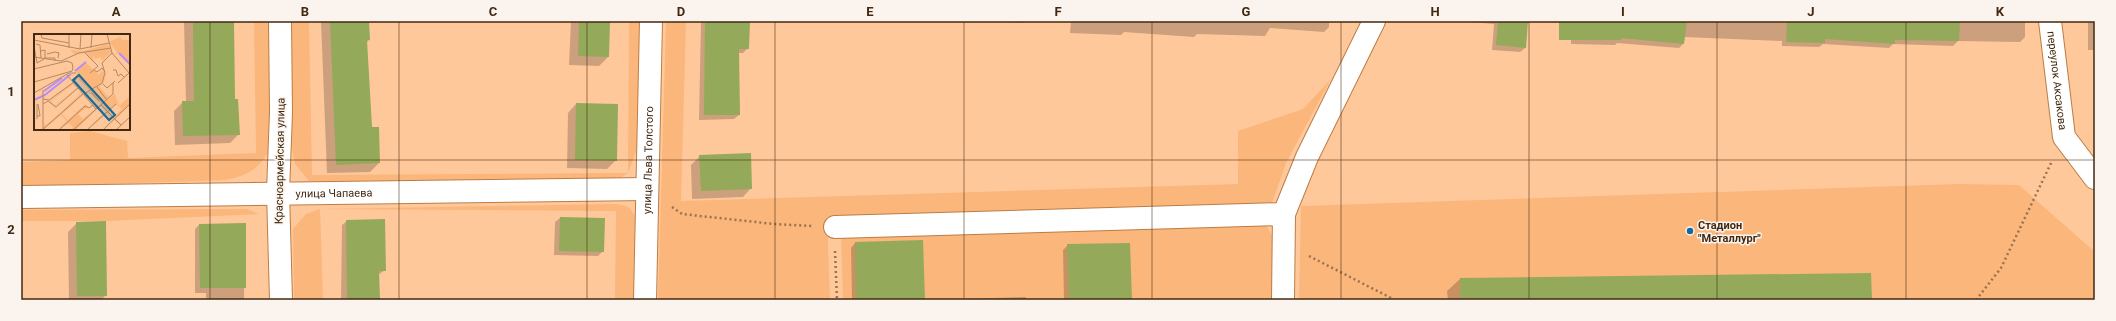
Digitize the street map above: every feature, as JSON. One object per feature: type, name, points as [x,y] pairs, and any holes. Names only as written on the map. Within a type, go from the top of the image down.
[{"type":"street","name":"Красноармейская улица","points":[[280,21],[281,112],[278,192],[281,300]]},
{"type":"street","name":"улица Льва Толстого","points":[[645,300],[651,21]]},
{"type":"street","points":[[1283,300],[1284,214],[1307,157],[1374,21]]},
{"type":"street","name":"переулок Аксакова","points":[[2050,21],[2064,137],[2095,178]]},
{"type":"street","name":"улица Чапаева","points":[[21,197],[278,192],[647,189]]},
{"type":"street","points":[[835,227],[1284,214]]},
{"type":"path","points":[[1976,300],[2001,268],[2064,137]]},
{"type":"path","points":[[647,189],[682,214],[774,224],[835,227],[837,300]]},
{"type":"path","points":[[1305,250],[1309,256],[1395,300]]},
{"type":"path","points":[[833,300],[837,296]]},
{"type":"shaded area","points":[[254,21],[272,21],[272,146],[263,160],[254,169],[242,176],[226,180],[21,187],[21,162],[70,160],[70,133],[90,131],[127,141],[128,158],[256,153]]},
{"type":"shaded area","points":[[288,21],[309,21],[312,175],[628,173],[617,180],[309,181],[295,164],[290,139]]},
{"type":"shaded area","points":[[629,21],[640,21],[637,149],[628,173]]},
{"type":"shaded area","points":[[666,21],[686,21],[681,201],[1238,184],[1238,131],[1303,109],[1331,79],[1286,163],[1271,206],[827,220],[830,300],[658,300]]},
{"type":"shaded area","name":"Стадион \"Металлург\"","points":[[1960,184],[2019,185],[2095,252],[2095,300],[1299,300],[1301,206]]},
{"type":"shaded area","points":[[617,204],[629,207],[636,217],[634,300],[615,300],[616,211],[320,209]]},
{"type":"shaded area","points":[[247,209],[259,214],[106,221],[21,221],[21,210]]},
{"type":"shaded area","points":[[320,209],[323,300],[294,300],[293,229],[306,214]]},
{"type":"shaded area","points":[[1266,225],[1275,240],[1273,300],[843,300],[841,233]]},
{"type":"building","points":[[234,21],[235,99],[238,99],[240,135],[183,136],[182,101],[194,101],[193,22]]},
{"type":"building","points":[[330,21],[369,21],[370,40],[367,40],[372,127],[379,127],[380,163],[336,165]]},
{"type":"building","points":[[579,21],[610,22],[609,57],[578,56]]},
{"type":"building","points":[[705,21],[750,21],[749,49],[739,49],[740,115],[704,115]]},
{"type":"building","points":[[1498,21],[1528,21],[1526,48],[1496,45]]},
{"type":"building","points":[[1559,21],[1687,21],[1684,44],[1621,38],[1621,40],[1559,40]]},
{"type":"building","points":[[1787,21],[1960,21],[1959,41],[1895,40],[1895,44],[1825,39],[1825,43],[1786,42]]},
{"type":"building","points":[[576,103],[618,104],[617,161],[575,160]]},
{"type":"building","points":[[751,153],[752,189],[701,191],[699,155]]},
{"type":"building","points":[[560,217],[605,218],[604,252],[559,251]]},
{"type":"building","points":[[385,219],[386,271],[379,271],[380,300],[347,300],[346,220]]},
{"type":"building","points":[[106,221],[107,296],[77,296],[76,222]]},
{"type":"building","points":[[246,223],[246,288],[200,288],[199,224]]},
{"type":"building","points":[[923,240],[925,300],[856,300],[855,242]]},
{"type":"building","points":[[1130,243],[1132,300],[1069,300],[1067,244]]},
{"type":"building","points":[[1871,273],[1872,300],[1460,300],[1460,278]]},
{"type":"place","name":"Стадион \"Металлург\"","points":[[1690,231]]}]
